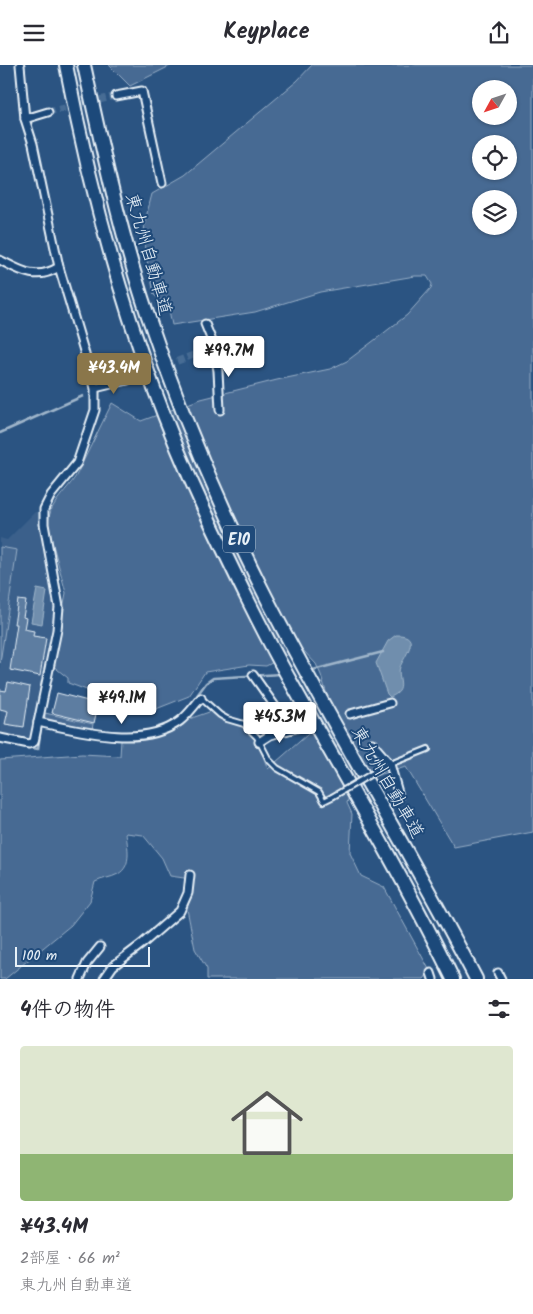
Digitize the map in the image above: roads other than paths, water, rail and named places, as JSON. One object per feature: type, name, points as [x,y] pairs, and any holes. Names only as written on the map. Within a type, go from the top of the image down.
[{"type":"highway","name":"東九州自動車道","points":[[66,65],[78,127],[100,219],[125,300],[166,419],[203,507],[291,682],[372,823],[429,929],[453,979]]},
{"type":"highway","name":"東九州自動車道","points":[[84,65],[117,209],[147,312],[183,412],[221,502],[261,586],[307,674],[434,898],[476,979]]},
{"type":"street","points":[[0,739],[29,744],[34,742],[59,607],[44,524],[44,509],[52,495],[78,463],[95,411],[95,388],[59,267],[34,144],[26,119],[20,65]]},
{"type":"street","points":[[116,96],[142,91],[162,183]]},
{"type":"street","points":[[26,119],[48,112]]},
{"type":"street","points":[[0,260],[28,274],[49,273],[59,267]]},
{"type":"street","points":[[205,324],[215,347],[220,410]]},
{"type":"street","points":[[201,351],[215,347]]},
{"type":"street","points":[[95,388],[128,380]]},
{"type":"street","points":[[253,675],[294,729],[270,735],[259,742]]},
{"type":"street","points":[[38,721],[107,736],[138,735],[159,731],[179,722],[201,698]]},
{"type":"street","points":[[350,714],[390,703]]},
{"type":"street","points":[[372,743],[388,765],[399,795]]},
{"type":"street","points":[[104,979],[113,966],[142,945],[180,911],[188,893],[190,875]]},
{"type":"street","points":[[80,979],[86,963],[100,947]]},
{"type":"lane","points":[[201,698],[220,715],[244,724],[254,733],[269,760],[277,768],[319,792],[324,801],[388,765],[428,749]]},
{"type":"waterway","points":[[0,433],[83,396]]},
{"type":"waterway","points":[[309,671],[383,652]]},
{"type":"waterway","points":[[185,712],[206,683],[213,678],[281,674]]},
{"type":"waterway","points":[[0,742],[38,749],[41,728]]},
{"type":"waterway","points":[[143,732],[155,729]]},
{"type":"tunnel","points":[[48,112],[116,96]]},
{"type":"tunnel","points":[[128,380],[201,352]]},
{"type":"tunnel","points":[[296,728],[350,714]]}]
